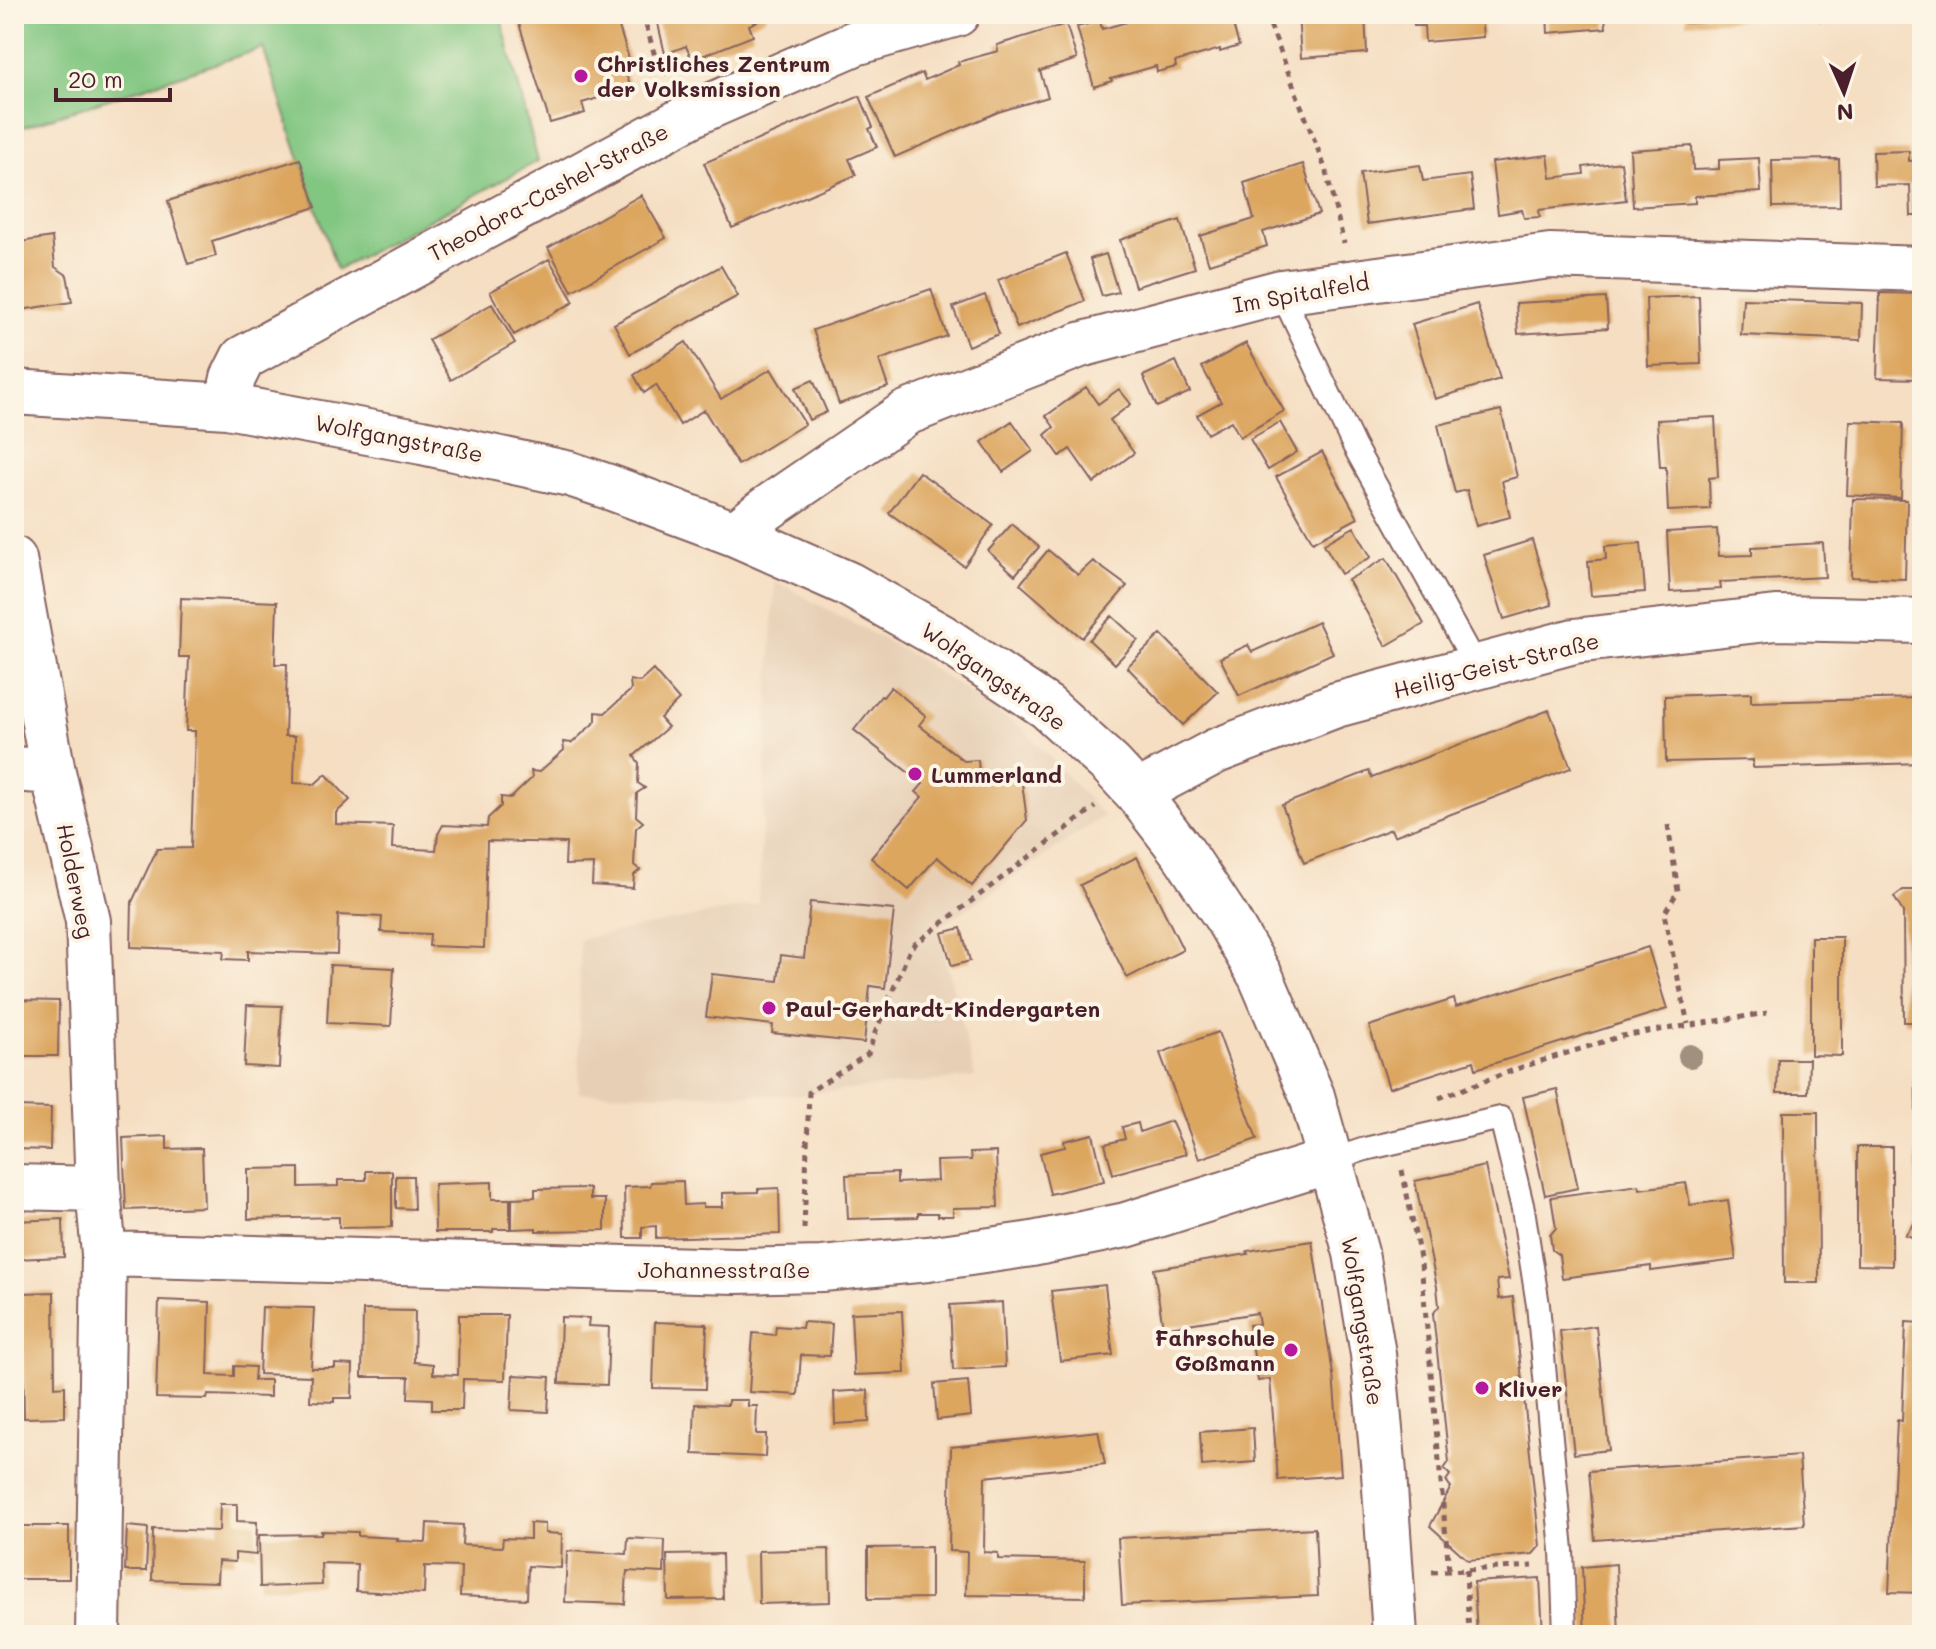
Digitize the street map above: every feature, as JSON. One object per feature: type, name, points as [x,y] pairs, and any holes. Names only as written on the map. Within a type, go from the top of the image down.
[{"type":"street","name":"Theodora-Cashel-Straße","points":[[227,406],[233,378],[243,358],[699,111],[855,43],[957,14]]},
{"type":"street","name":"Im Spitalfeld","points":[[735,534],[766,509],[906,413],[1080,345],[1281,292],[1550,256],[1922,269]]},
{"type":"street","name":"Wolfgangstraße","points":[[14,392],[227,406],[422,442],[570,474],[735,534],[848,584],[942,637],[1047,707],[1124,779],[1184,854],[1261,977],[1312,1096],[1356,1253],[1373,1354],[1395,1635]]},
{"type":"street","name":"Holderweg","points":[[14,559],[34,771],[88,921],[98,1189],[104,1254],[98,1635]]},
{"type":"street","name":"Heilig-Geist-Straße","points":[[1124,779],[1216,751],[1336,705],[1574,641],[1776,618],[1922,621]]},
{"type":"street","name":"Johannesstraße","points":[[104,1254],[736,1271],[803,1270],[928,1259],[1048,1241],[1126,1225],[1329,1161]]},
{"type":"street","points":[[14,1187],[98,1189]]},
{"type":"lane","points":[[1281,292],[1354,446],[1476,666]]},
{"type":"lane","points":[[1329,1161],[1501,1118],[1523,1209],[1538,1305],[1562,1565],[1565,1635]]},
{"type":"path","points":[[643,14],[656,60],[699,111]]},
{"type":"path","points":[[1266,14],[1325,168],[1355,282]]},
{"type":"path","points":[[803,1270],[809,1092],[868,1054],[911,947],[1095,807],[1124,779]]},
{"type":"path","points":[[1668,825],[1678,891],[1664,914],[1688,1025]]},
{"type":"path","points":[[1433,1100],[1522,1067],[1622,1036],[1767,1013]]},
{"type":"path","points":[[1396,1142],[1421,1263],[1449,1571]]},
{"type":"path","points":[[1390,1575],[1562,1565]]},
{"type":"path","points":[[1466,1570],[1469,1635]]},
{"type":"shaded area","points":[[775,581],[916,657],[1025,731],[1104,816],[938,928],[975,1077],[801,1095],[579,1093],[580,939],[758,904]]},
{"type":"green space","points":[[14,14],[500,14],[538,161],[337,270],[263,48],[14,130]]},
{"type":"building","name":"Christliches Zentrum der Volksmission","points":[[516,14],[615,14],[630,62],[623,65],[631,88],[582,103],[585,113],[550,123]]},
{"type":"building","points":[[764,14],[766,18],[749,25],[753,36],[692,60],[686,46],[665,54],[656,15]]},
{"type":"building","points":[[1132,14],[1230,14],[1239,46],[1175,62],[1176,67],[1157,72],[1156,66],[1094,87],[1077,27],[1100,21],[1102,29],[1134,20]]},
{"type":"building","points":[[1298,14],[1365,14],[1367,53],[1301,58]]},
{"type":"building","points":[[1413,14],[1481,14],[1483,37],[1425,42],[1424,26],[1414,26]]},
{"type":"building","points":[[1547,14],[1605,14],[1606,28],[1548,33]]},
{"type":"building","points":[[1686,14],[1743,14],[1743,20],[1686,23]]},
{"type":"building","points":[[1820,14],[1871,14],[1871,18],[1821,21]]},
{"type":"building","points":[[1066,24],[1077,59],[1040,71],[1048,97],[998,112],[895,157],[868,97],[922,73],[925,80],[959,65],[958,62],[998,51],[997,45]]},
{"type":"building","points":[[860,96],[873,127],[869,129],[877,147],[849,159],[856,175],[732,228],[704,163]]},
{"type":"building","points":[[1692,146],[1693,170],[1719,169],[1719,160],[1759,158],[1761,192],[1695,196],[1695,203],[1633,207],[1630,150]]},
{"type":"building","points":[[1909,151],[1909,161],[1922,160],[1922,216],[1911,216],[1910,185],[1874,186],[1873,152]]},
{"type":"building","points":[[1548,155],[1551,178],[1584,174],[1583,167],[1621,162],[1626,200],[1539,210],[1540,217],[1524,218],[1522,210],[1498,214],[1492,162]]},
{"type":"building","points":[[300,159],[316,207],[212,241],[216,256],[188,264],[168,201]]},
{"type":"building","points":[[1839,159],[1840,206],[1773,207],[1772,160]]},
{"type":"building","points":[[1303,164],[1319,214],[1263,232],[1267,246],[1209,264],[1200,236],[1254,219],[1244,183]]},
{"type":"building","points":[[1420,165],[1423,181],[1470,175],[1474,209],[1367,224],[1360,173]]},
{"type":"building","points":[[641,195],[666,238],[572,291],[548,248]]},
{"type":"building","points":[[1180,220],[1195,268],[1135,287],[1120,240]]},
{"type":"building","points":[[52,237],[55,267],[67,275],[72,302],[14,311],[14,243]]},
{"type":"building","points":[[1066,253],[1085,301],[1017,328],[998,280]]},
{"type":"building","points":[[1106,254],[1118,292],[1102,296],[1090,259]]},
{"type":"building","points":[[549,259],[574,302],[514,335],[490,292]]},
{"type":"building","points":[[721,266],[738,296],[630,354],[614,324]]},
{"type":"building","points":[[931,289],[947,336],[879,360],[888,387],[839,404],[813,330]]},
{"type":"building","points":[[1880,293],[1922,294],[1922,379],[1877,378]]},
{"type":"building","points":[[985,295],[999,334],[968,346],[953,307]]},
{"type":"building","points":[[1699,296],[1701,364],[1648,366],[1646,298]]},
{"type":"building","points":[[1606,298],[1608,328],[1518,334],[1516,303]]},
{"type":"building","points":[[1743,299],[1862,303],[1861,340],[1741,335]]},
{"type":"building","points":[[492,304],[515,343],[451,380],[428,340]]},
{"type":"building","points":[[1477,304],[1500,379],[1435,399],[1412,324]]},
{"type":"building","points":[[686,342],[721,399],[771,369],[805,424],[738,465],[704,410],[680,425],[656,385],[644,393],[634,375]]},
{"type":"building","points":[[1246,343],[1284,411],[1240,437],[1231,421],[1207,434],[1197,415],[1221,402],[1202,367]]},
{"type":"building","points":[[1176,361],[1190,392],[1157,407],[1143,376]]},
{"type":"building","points":[[813,380],[827,412],[809,420],[795,388]]},
{"type":"building","points":[[1086,387],[1098,404],[1119,389],[1131,404],[1110,420],[1134,453],[1094,483],[1070,449],[1060,456],[1045,435],[1054,427],[1046,416]]},
{"type":"building","points":[[1501,410],[1517,477],[1502,481],[1510,517],[1476,526],[1467,490],[1455,493],[1438,425]]},
{"type":"building","points":[[1715,417],[1718,477],[1709,478],[1710,509],[1668,511],[1666,467],[1660,467],[1657,420]]},
{"type":"building","points":[[1012,421],[1033,451],[1003,472],[982,442]]},
{"type":"building","points":[[1850,421],[1903,423],[1901,498],[1847,495]]},
{"type":"building","points":[[1280,422],[1297,452],[1268,470],[1250,439]]},
{"type":"building","points":[[1322,452],[1358,518],[1313,542],[1276,477]]},
{"type":"building","points":[[919,472],[993,525],[964,566],[889,513]]},
{"type":"building","points":[[1853,499],[1907,500],[1905,579],[1851,577]]},
{"type":"building","points":[[1012,524],[1039,547],[1015,575],[988,551]]},
{"type":"building","points":[[1354,527],[1371,557],[1341,574],[1324,544]]},
{"type":"building","points":[[1717,529],[1719,556],[1752,555],[1752,547],[1823,543],[1825,577],[1720,582],[1721,589],[1670,592],[1667,532]]},
{"type":"building","points":[[1532,540],[1552,605],[1504,619],[1484,555]]},
{"type":"building","points":[[1641,543],[1645,592],[1591,596],[1588,561],[1606,559],[1605,546]]},
{"type":"building","points":[[1048,550],[1078,575],[1093,561],[1127,586],[1082,638],[1020,584]]},
{"type":"building","points":[[1386,558],[1424,624],[1386,646],[1348,580]]},
{"type":"building","points":[[181,598],[277,602],[275,664],[287,664],[285,736],[295,736],[294,783],[315,784],[326,774],[350,800],[336,813],[336,824],[393,826],[392,848],[436,850],[443,825],[487,827],[488,818],[501,806],[501,797],[511,798],[532,778],[531,771],[539,772],[564,750],[563,742],[572,743],[596,721],[596,712],[605,713],[631,690],[630,680],[640,682],[653,670],[679,700],[660,718],[668,727],[634,756],[639,763],[638,783],[645,788],[637,793],[636,816],[643,822],[636,828],[634,865],[640,870],[634,875],[633,888],[592,885],[593,864],[565,865],[566,843],[487,841],[484,948],[429,946],[430,934],[381,932],[382,917],[338,915],[337,954],[248,951],[248,960],[223,959],[224,951],[131,947],[132,902],[157,849],[191,848],[195,731],[186,731],[189,657],[179,657]]},
{"type":"building","points":[[1112,616],[1138,640],[1115,664],[1089,640]]},
{"type":"building","points":[[1318,622],[1333,653],[1239,696],[1220,658],[1248,645],[1252,652]]},
{"type":"building","points":[[1161,634],[1218,692],[1183,725],[1127,667]]},
{"type":"building","points":[[891,687],[926,716],[919,725],[964,761],[978,760],[979,773],[983,776],[1021,775],[1027,820],[972,886],[937,857],[909,890],[871,858],[922,797],[916,792],[923,784],[854,730]]},
{"type":"building","points":[[1751,693],[1751,702],[1922,698],[1922,763],[1753,768],[1753,760],[1666,762],[1665,696]]},
{"type":"building","points":[[1549,710],[1571,768],[1394,836],[1391,829],[1304,863],[1282,805],[1369,771],[1372,778]]},
{"type":"building","points":[[1137,857],[1183,950],[1127,978],[1080,885]]},
{"type":"building","points":[[1903,890],[1922,890],[1922,1240],[1905,1235],[1917,1220],[1915,1022],[1904,1022],[1903,912],[1894,897]]},
{"type":"building","points":[[810,902],[894,910],[885,988],[870,986],[864,1043],[772,1033],[773,1025],[706,1017],[712,974],[778,981],[781,955],[804,958]]},
{"type":"building","points":[[961,928],[970,961],[952,966],[942,933]]},
{"type":"building","points":[[1811,937],[1842,937],[1842,1056],[1811,1055]]},
{"type":"building","points":[[1648,947],[1667,1009],[1476,1069],[1474,1061],[1389,1088],[1369,1026],[1454,999],[1456,1007]]},
{"type":"building","points":[[330,965],[394,968],[391,1026],[327,1023]]},
{"type":"building","points":[[14,1000],[59,1001],[58,1056],[14,1056]]},
{"type":"building","points":[[247,1005],[282,1006],[279,1068],[244,1066]]},
{"type":"building","points":[[1218,1032],[1257,1139],[1199,1159],[1160,1053]]},
{"type":"building","points":[[1778,1059],[1809,1059],[1808,1093],[1777,1093]]},
{"type":"building","points":[[1557,1089],[1578,1188],[1545,1195],[1523,1097]]},
{"type":"building","points":[[14,1107],[51,1108],[50,1150],[14,1149]]},
{"type":"building","points":[[1783,1112],[1818,1112],[1819,1283],[1784,1283]]},
{"type":"building","points":[[1171,1121],[1186,1154],[1113,1174],[1105,1144],[1125,1139],[1122,1127],[1138,1123],[1140,1132]]},
{"type":"building","points":[[1093,1134],[1104,1181],[1050,1194],[1040,1153],[1065,1147],[1064,1141]]},
{"type":"building","points":[[167,1136],[167,1149],[202,1148],[204,1207],[126,1210],[123,1138]]},
{"type":"building","points":[[1857,1147],[1892,1147],[1892,1266],[1857,1265]]},
{"type":"building","points":[[996,1152],[998,1207],[953,1208],[953,1216],[918,1213],[918,1217],[848,1219],[846,1175],[897,1173],[897,1183],[937,1181],[936,1161],[971,1160],[970,1153]]},
{"type":"building","name":"Kliver","points":[[1485,1166],[1509,1279],[1497,1280],[1499,1299],[1513,1297],[1540,1546],[1533,1554],[1468,1560],[1430,1526],[1451,1487],[1446,1481],[1450,1475],[1444,1469],[1449,1462],[1433,1314],[1439,1306],[1437,1287],[1415,1181]]},
{"type":"building","points":[[299,1168],[299,1187],[338,1186],[338,1180],[366,1180],[366,1171],[392,1171],[392,1227],[339,1228],[339,1217],[248,1219],[248,1169]]},
{"type":"building","points":[[396,1176],[413,1176],[414,1209],[396,1208]]},
{"type":"building","points":[[683,1181],[684,1205],[703,1204],[703,1207],[722,1207],[722,1193],[779,1188],[780,1234],[656,1238],[656,1226],[642,1227],[642,1238],[625,1238],[624,1187]]},
{"type":"building","points":[[492,1182],[492,1199],[510,1199],[510,1229],[435,1232],[434,1184]]},
{"type":"building","points":[[1686,1183],[1690,1205],[1728,1200],[1736,1260],[1651,1271],[1651,1266],[1562,1278],[1559,1255],[1552,1250],[1550,1235],[1556,1228],[1551,1197],[1639,1185],[1640,1189]]},
{"type":"building","points":[[590,1188],[590,1199],[605,1199],[605,1230],[512,1229],[512,1198],[535,1197],[535,1189]]},
{"type":"building","points":[[63,1219],[64,1257],[14,1259],[14,1221]]},
{"type":"building","points":[[1312,1241],[1333,1374],[1341,1475],[1278,1480],[1270,1379],[1258,1381],[1249,1325],[1259,1324],[1257,1313],[1163,1328],[1154,1269]]},
{"type":"building","points":[[1105,1285],[1113,1355],[1060,1361],[1051,1291]]},
{"type":"building","points":[[54,1292],[55,1387],[65,1386],[65,1417],[24,1418],[22,1293]]},
{"type":"building","points":[[159,1300],[210,1302],[208,1375],[234,1376],[234,1366],[255,1367],[254,1380],[270,1380],[270,1397],[208,1395],[207,1399],[156,1398]]},
{"type":"building","points":[[1002,1302],[1005,1367],[953,1370],[950,1305]]},
{"type":"building","points":[[262,1307],[314,1308],[311,1368],[353,1365],[352,1398],[334,1398],[334,1402],[310,1401],[311,1376],[259,1374]]},
{"type":"building","points":[[363,1310],[415,1311],[414,1362],[433,1364],[433,1374],[458,1375],[459,1315],[507,1315],[505,1380],[463,1379],[462,1410],[432,1410],[432,1399],[408,1398],[409,1377],[362,1377]]},
{"type":"building","points":[[902,1311],[905,1373],[854,1375],[851,1313]]},
{"type":"building","points":[[561,1317],[589,1318],[588,1326],[609,1327],[607,1385],[559,1383]]},
{"type":"building","points":[[655,1322],[707,1324],[705,1389],[653,1388]]},
{"type":"building","points":[[803,1322],[832,1324],[830,1356],[801,1355],[798,1395],[749,1392],[753,1333],[775,1335],[776,1326],[802,1328]]},
{"type":"building","points":[[1906,1322],[1922,1323],[1922,1593],[1889,1592],[1897,1420],[1902,1421]]},
{"type":"building","points":[[1596,1326],[1609,1450],[1574,1454],[1560,1331]]},
{"type":"building","points":[[513,1375],[550,1377],[548,1412],[511,1410]]},
{"type":"building","points":[[968,1381],[971,1416],[937,1420],[934,1384]]},
{"type":"building","points":[[868,1390],[869,1422],[835,1424],[834,1392]]},
{"type":"building","points":[[728,1400],[748,1400],[748,1406],[757,1406],[756,1434],[766,1434],[765,1457],[693,1454],[695,1404],[728,1405]]},
{"type":"building","points":[[1253,1428],[1255,1462],[1202,1466],[1200,1432]]},
{"type":"building","points":[[1098,1431],[1105,1464],[985,1477],[984,1552],[998,1553],[998,1559],[1085,1561],[1085,1597],[966,1595],[967,1552],[949,1551],[951,1447]]},
{"type":"building","points":[[1799,1456],[1804,1525],[1595,1540],[1589,1471]]},
{"type":"building","points":[[220,1504],[237,1504],[237,1521],[257,1522],[256,1555],[235,1553],[235,1562],[218,1561],[217,1582],[152,1580],[153,1529],[219,1531]]},
{"type":"building","points":[[427,1523],[463,1525],[462,1545],[502,1547],[503,1538],[530,1539],[530,1523],[545,1524],[545,1533],[562,1534],[561,1568],[528,1566],[527,1599],[460,1596],[461,1567],[425,1566],[424,1594],[356,1591],[357,1564],[321,1563],[322,1585],[260,1587],[259,1535],[358,1532],[358,1536],[426,1542]]},
{"type":"building","points":[[14,1526],[69,1526],[69,1579],[14,1579]]},
{"type":"building","points":[[127,1526],[148,1528],[146,1571],[125,1571]]},
{"type":"building","points":[[1315,1528],[1318,1596],[1122,1605],[1118,1538]]},
{"type":"building","points":[[628,1538],[665,1540],[664,1573],[627,1571],[625,1604],[565,1602],[567,1551],[627,1554]]},
{"type":"building","points":[[931,1547],[931,1598],[868,1599],[868,1548]]},
{"type":"building","points":[[829,1549],[830,1602],[759,1604],[758,1551]]},
{"type":"building","points":[[722,1554],[723,1599],[668,1600],[667,1555]]},
{"type":"building","points":[[1616,1564],[1619,1635],[1585,1635],[1582,1567]]},
{"type":"building","points":[[1540,1578],[1543,1635],[1477,1635],[1474,1582]]},
{"type":"place","name":"Christliches Zentrum der Volksmission","points":[[581,76]]},
{"type":"place","name":"Lummerland","points":[[915,774]]},
{"type":"place","name":"Paul-Gerhardt-Kindergarten","points":[[769,1008]]},
{"type":"place","name":"Fahrschule Goßmann","points":[[1291,1350]]},
{"type":"place","name":"Kliver","points":[[1482,1388]]}]
